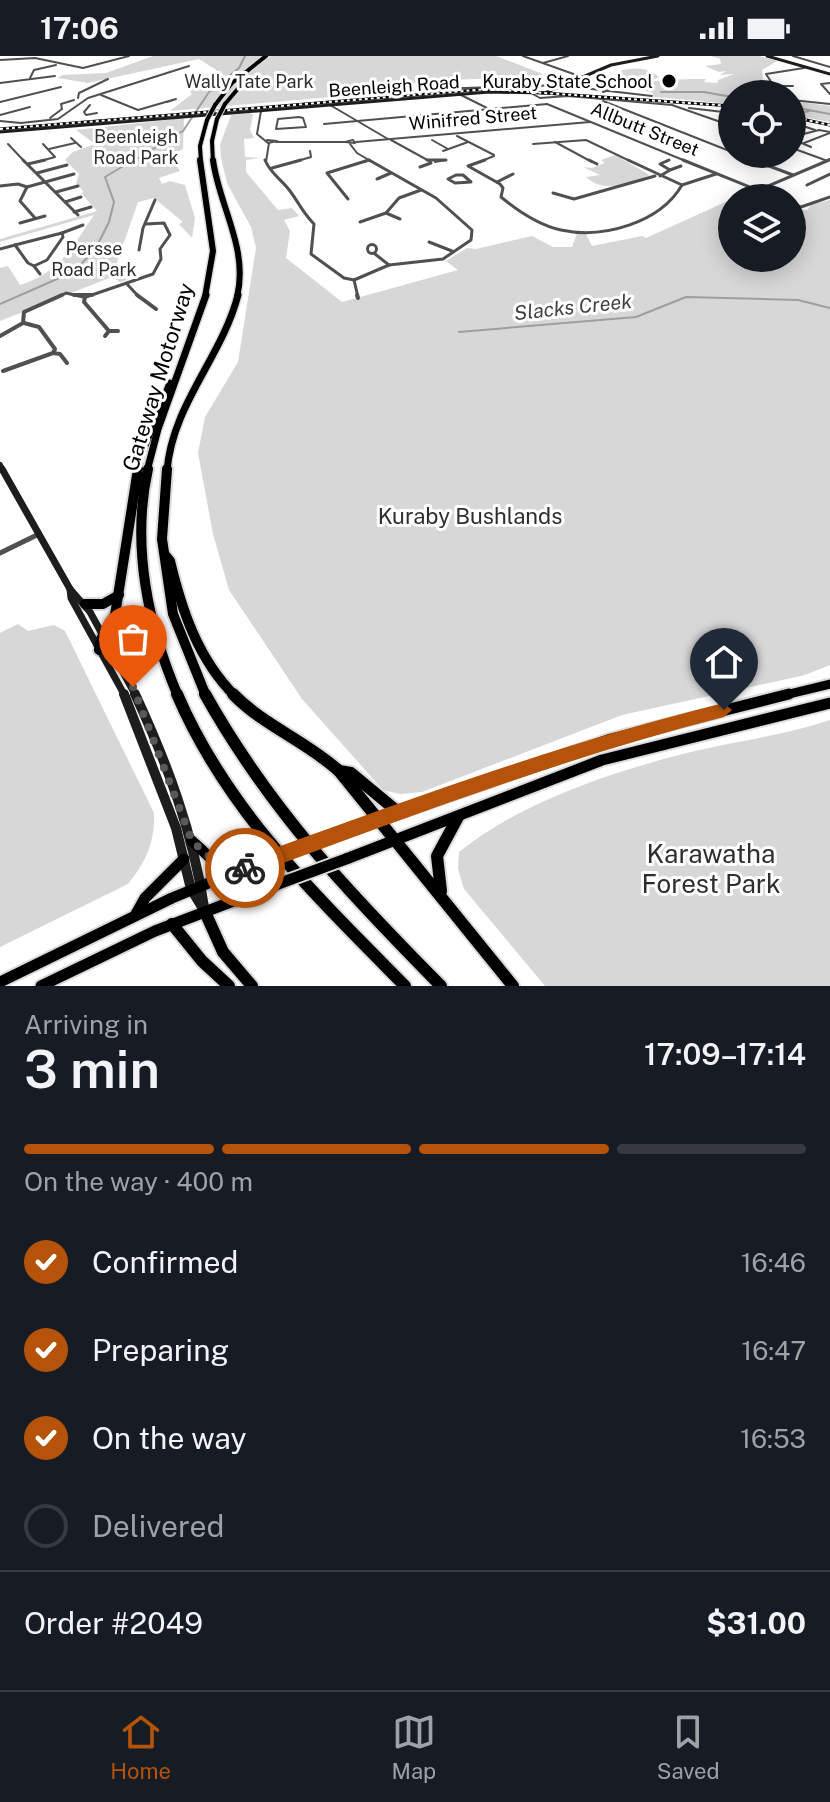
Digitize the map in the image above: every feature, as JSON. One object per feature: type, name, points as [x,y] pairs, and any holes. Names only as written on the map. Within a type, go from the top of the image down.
[{"type":"highway","name":"Gateway Motorway","points":[[266,56],[232,83],[207,120],[200,155],[212,219],[212,268],[153,447],[143,498],[143,571],[157,640],[195,732],[244,811],[312,892],[405,986]]},
{"type":"highway","name":"Gateway Motorway","points":[[274,56],[242,83],[225,104],[211,141],[212,166],[238,240],[239,285],[228,325],[192,390],[174,436],[163,493],[163,553],[172,606],[189,659],[236,751],[297,833],[441,986]]},
{"type":"highway","points":[[99,650],[113,621],[119,595],[140,458],[181,355],[189,344]]},
{"type":"highway","points":[[163,553],[170,561],[194,637],[218,680],[241,703],[308,745],[339,771],[442,894],[513,986]]},
{"type":"highway","points":[[85,604],[103,604],[119,595]]},
{"type":"highway","points":[[339,771],[351,773],[398,812]]},
{"type":"highway","points":[[442,894],[437,856],[458,817]]},
{"type":"highway","points":[[205,912],[223,952],[252,986]]},
{"type":"highway","points":[[172,924],[202,961],[229,986]]},
{"type":"main road","name":"Beenleigh Road","points":[[0,133],[461,95],[531,93],[552,90],[613,62],[650,56]]},
{"type":"main road","name":"Beenleigh Road","points":[[558,85],[611,65],[658,56]]},
{"type":"main road","points":[[768,56],[830,75]]},
{"type":"main road","points":[[768,56],[830,75]]},
{"type":"main road","points":[[0,465],[3,476],[70,589],[85,604],[133,687],[192,841],[197,887]]},
{"type":"main road","points":[[70,589],[71,598],[124,694],[205,912]]},
{"type":"main road","points":[[0,982],[197,887],[378,819],[624,735],[830,684]]},
{"type":"main road","points":[[41,986],[172,924],[610,757],[830,703]]},
{"type":"main road","points":[[192,841],[228,874]]},
{"type":"main road","points":[[136,915],[145,898],[184,859]]},
{"type":"street","points":[[30,78],[34,70],[57,65],[91,67],[129,56]]},
{"type":"street","points":[[523,56],[581,77]]},
{"type":"street","points":[[543,63],[568,56]]},
{"type":"street","points":[[793,56],[830,67]]},
{"type":"street","points":[[1,60],[37,57],[57,65]]},
{"type":"street","points":[[0,121],[53,121],[100,95],[189,66]]},
{"type":"street","points":[[768,80],[766,74],[804,68]]},
{"type":"street","points":[[0,83],[55,76]]},
{"type":"street","points":[[47,114],[51,117],[62,109],[61,104],[76,99],[81,91],[95,88],[108,79]]},
{"type":"street","points":[[830,83],[821,84],[830,94]]},
{"type":"street","points":[[434,89],[558,85],[652,96]]},
{"type":"street","points":[[603,92],[621,86]]},
{"type":"street","points":[[0,102],[61,87]]},
{"type":"street","points":[[531,93],[540,98],[563,96],[672,105],[718,121]]},
{"type":"street","points":[[9,95],[13,99]]},
{"type":"street","points":[[100,95],[138,110],[167,102]]},
{"type":"street","points":[[461,95],[488,109]]},
{"type":"street","points":[[603,99],[718,146]]},
{"type":"street","points":[[806,101],[830,104]]},
{"type":"street","name":"Allbutt Street","points":[[488,109],[547,104],[743,184]]},
{"type":"street","points":[[74,107],[90,105]]},
{"type":"street","points":[[330,105],[432,162]]},
{"type":"street","points":[[0,115],[30,107]]},
{"type":"street","points":[[85,108],[86,115],[97,113]]},
{"type":"street","points":[[689,108],[718,111]]},
{"type":"street","points":[[324,124],[488,109]]},
{"type":"street","points":[[259,111],[257,134],[268,141],[265,159],[268,167],[311,157],[310,151]]},
{"type":"street","points":[[299,117],[303,118],[306,127],[280,130],[276,126],[278,119],[299,117]]},
{"type":"street","name":"Winifred Street","points":[[268,141],[348,143],[351,140],[390,140],[591,122]]},
{"type":"street","points":[[806,127],[830,132]]},
{"type":"street","points":[[806,133],[816,130]]},
{"type":"street","points":[[806,142],[830,132]]},
{"type":"street","points":[[455,134],[494,154],[468,166],[497,182],[503,188],[501,197],[543,224],[575,233],[601,230],[648,217],[671,203],[682,185]]},
{"type":"street","points":[[71,138],[81,147]]},
{"type":"street","points":[[432,140],[449,149]]},
{"type":"street","points":[[533,144],[586,140],[682,185],[717,174]]},
{"type":"street","points":[[443,151],[469,141]]},
{"type":"street","points":[[555,141],[563,149],[599,163],[591,166]]},
{"type":"street","points":[[48,150],[75,143]]},
{"type":"street","points":[[272,168],[271,172],[292,193],[300,210],[312,221],[312,256],[344,278],[354,280],[389,265],[443,259],[471,240],[472,230],[422,189],[369,160],[348,143]]},
{"type":"street","points":[[28,164],[55,157],[43,144]]},
{"type":"street","points":[[806,144],[811,147]]},
{"type":"street","points":[[10,145],[76,214],[91,207]]},
{"type":"street","points":[[304,151],[315,150]]},
{"type":"street","points":[[806,153],[828,160]]},
{"type":"street","points":[[348,199],[327,173],[369,160]]},
{"type":"street","points":[[420,167],[446,160]]},
{"type":"street","points":[[669,160],[660,164],[670,170]]},
{"type":"street","points":[[773,184],[828,160]]},
{"type":"street","points":[[37,173],[67,165]]},
{"type":"street","points":[[553,193],[574,199],[658,176],[681,166]]},
{"type":"street","points":[[775,168],[793,175]]},
{"type":"street","points":[[377,179],[392,172]]},
{"type":"street","points":[[0,186],[18,184],[27,187],[74,174]]},
{"type":"street","points":[[497,182],[513,174]]},
{"type":"street","points":[[807,185],[830,174]]},
{"type":"street","points":[[458,175],[464,177],[471,182],[455,183],[448,179],[458,175]]},
{"type":"street","points":[[55,192],[78,186]]},
{"type":"street","points":[[27,187],[20,201],[35,218]]},
{"type":"street","points":[[360,222],[386,213],[399,198],[422,189]]},
{"type":"street","points":[[65,202],[81,197]]},
{"type":"street","points":[[806,205],[830,197]]},
{"type":"street","points":[[139,250],[155,200]]},
{"type":"street","points":[[386,213],[400,219]]},
{"type":"street","points":[[20,223],[45,216]]},
{"type":"street","points":[[23,323],[24,312],[66,293],[85,297],[156,271],[161,259],[160,249],[170,237],[166,224],[146,224]]},
{"type":"street","points":[[0,249],[83,225]]},
{"type":"street","points":[[34,266],[47,260],[63,237],[62,233]]},
{"type":"street","points":[[429,242],[452,251]]},
{"type":"street","points":[[15,245],[40,274]]},
{"type":"street","points":[[375,254],[389,265]]},
{"type":"street","points":[[354,280],[358,298]]},
{"type":"street","points":[[127,284],[146,304],[156,309]]},
{"type":"street","points":[[85,297],[84,302],[109,331],[118,331]]},
{"type":"street","points":[[0,336],[23,323],[39,327],[55,349],[53,353]]},
{"type":"street","points":[[105,336],[109,331]]},
{"type":"street","points":[[1,373],[53,353],[60,354],[67,363]]},
{"type":"street","points":[[0,553],[39,534]]},
{"type":"green space","name":"Wally Tate Park","points":[[153,56],[496,56],[543,74],[531,78],[543,83],[507,84],[501,78],[450,80],[454,86],[413,83],[400,91],[170,111],[192,94],[188,88],[224,75],[199,59],[88,83],[58,78],[62,75],[106,73]]},
{"type":"green space","points":[[711,56],[759,56],[777,61],[762,70],[763,80],[718,80],[734,74],[720,75],[726,71],[719,72],[705,66],[721,64],[720,59]]},
{"type":"green space","points":[[640,69],[659,77],[649,82],[706,79],[704,82],[717,83],[718,80],[718,103],[654,97],[652,92],[633,88],[630,82],[616,75],[619,71]]},
{"type":"green space","points":[[806,103],[830,106],[830,122],[806,118]]},
{"type":"green space","name":"Kuraby Bushlands","points":[[231,115],[253,115],[250,130],[254,138],[244,139],[245,157],[260,158],[246,160],[246,172],[278,210],[292,208],[299,216],[284,220],[290,231],[286,258],[342,302],[458,270],[446,261],[467,248],[476,249],[532,236],[553,247],[572,247],[577,234],[586,234],[592,246],[642,236],[646,238],[718,205],[718,272],[806,272],[806,210],[812,204],[830,200],[830,665],[805,675],[622,715],[422,792],[400,794],[383,790],[302,699],[229,590],[213,534],[198,453],[205,417],[238,362],[256,248],[251,227],[227,183],[221,158],[220,145]]},
{"type":"green space","points":[[184,118],[183,149],[177,152],[173,160],[180,171],[159,178],[162,184],[170,181],[185,185],[195,218],[192,238],[179,224],[183,222],[154,198],[138,202],[114,271],[128,280],[120,282],[112,277],[0,321],[0,268],[8,266],[20,285],[34,280],[64,258],[94,215],[0,242],[0,239],[97,211],[76,183],[79,174],[65,160],[73,152],[95,144],[76,130]]},
{"type":"green space","points":[[615,155],[650,175],[609,186],[586,177],[600,175],[583,167],[592,168],[605,163],[601,160]]},
{"type":"green space","points":[[18,624],[28,631],[54,625],[65,631],[154,813],[154,823],[148,851],[128,884],[0,947],[0,633]]},
{"type":"green space","name":"Karawatha Forest Park","points":[[830,720],[830,986],[545,986],[464,889],[458,869],[459,852],[482,835],[534,806],[590,782],[647,764]]},
{"type":"waterway","points":[[133,161],[183,131],[209,92],[239,68],[245,56]]},
{"type":"waterway","points":[[661,92],[718,94]]},
{"type":"waterway","points":[[806,110],[830,114]]},
{"type":"waterway","points":[[0,304],[73,272],[95,250],[109,222],[114,202],[105,177],[130,162]]},
{"type":"waterway","name":"Slacks Creek","points":[[459,332],[636,317],[686,297],[798,300],[830,308]]},
{"type":"railway","points":[[0,129],[487,89],[718,105]]},
{"type":"railway","points":[[806,120],[830,125]]},
{"type":"way so far","points":[[133,687],[192,841],[228,874],[245,868]]},
{"type":"place","name":"Kuraby State School","points":[[669,81]]},
{"type":"route","points":[[245,868],[495,777],[636,732],[724,710]]},
{"type":"park label","name":"Beenleigh Road Park","points":[[136,146]]},
{"type":"park label","name":"Persse Road Park","points":[[94,258]]}]
